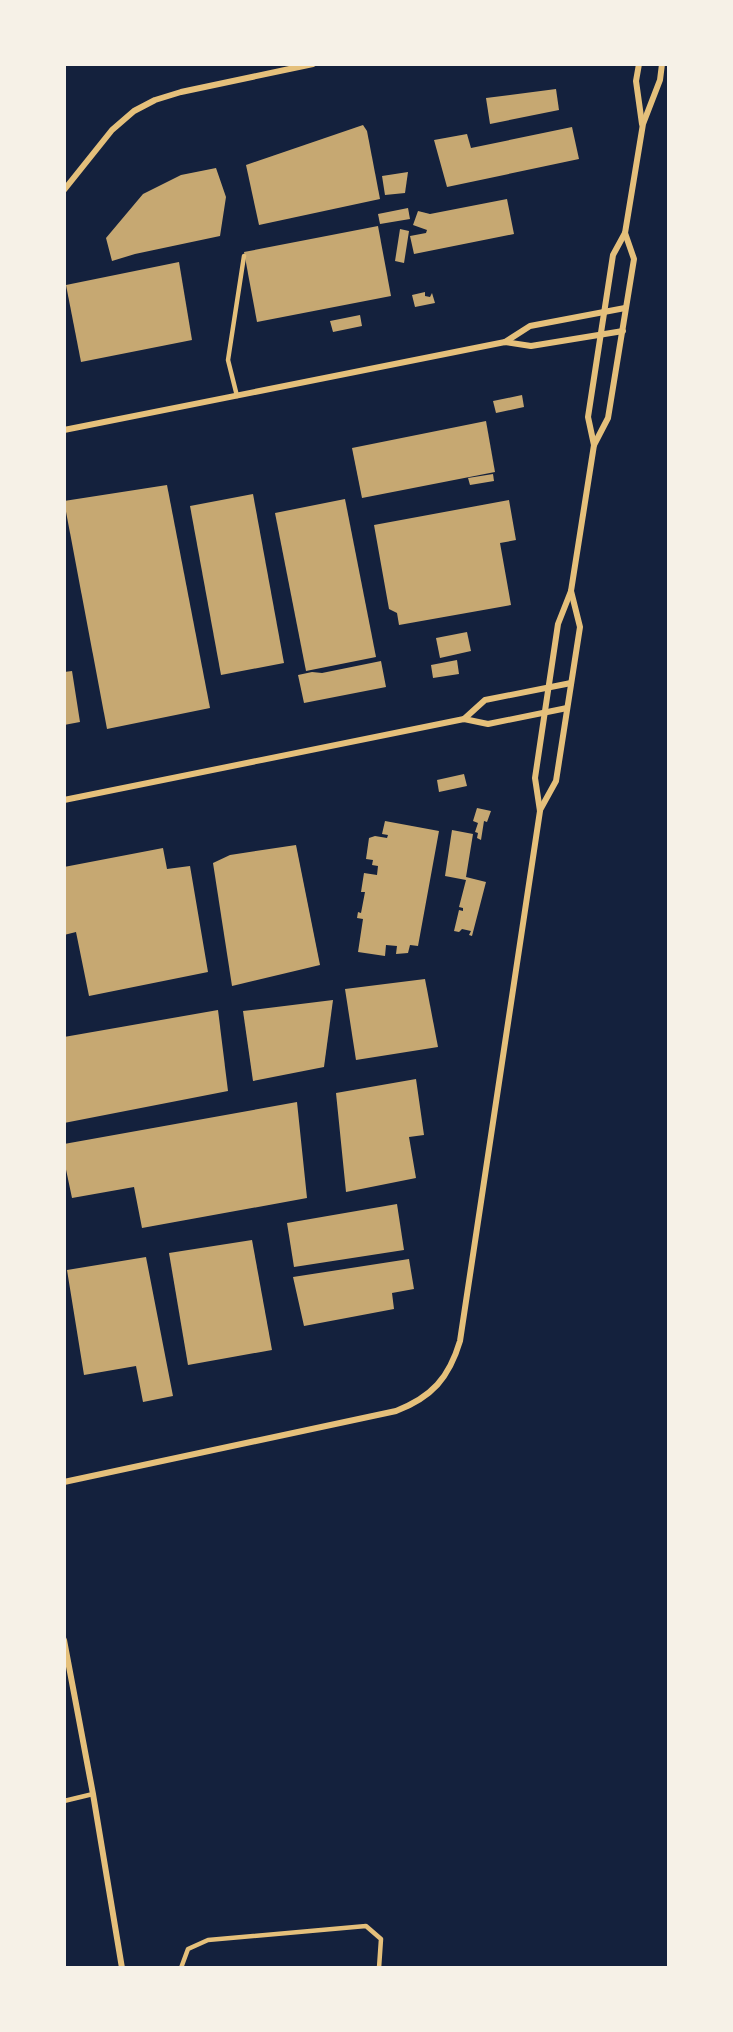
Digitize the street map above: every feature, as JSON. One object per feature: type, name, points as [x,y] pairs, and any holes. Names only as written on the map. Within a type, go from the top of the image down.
[{"type":"street","points":[[64,190],[112,130],[134,111],[155,100],[181,92],[313,64]]},
{"type":"street","points":[[639,64],[636,81],[643,124]]},
{"type":"street","points":[[594,446],[588,417],[613,255],[625,233],[643,124],[660,80],[662,64]]},
{"type":"street","points":[[64,1482],[396,1411],[414,1404],[427,1395],[437,1386],[455,1358],[460,1341],[540,811],[535,778],[558,624],[571,591],[594,446],[608,418],[634,259],[625,233]]},
{"type":"street","points":[[505,342],[530,326],[625,308]]},
{"type":"street","points":[[64,430],[505,342],[531,346],[623,331]]},
{"type":"street","points":[[540,811],[556,781],[580,627],[571,591]]},
{"type":"street","points":[[464,719],[485,700],[571,682]]},
{"type":"street","points":[[64,800],[464,719],[488,724],[567,708]]},
{"type":"street","points":[[64,1640],[122,1968]]},
{"type":"lane","points":[[237,396],[228,360],[244,256]]},
{"type":"lane","points":[[64,1801],[93,1794]]},
{"type":"lane","points":[[181,1968],[188,1949],[208,1940],[366,1926],[381,1940],[379,1968]]},
{"type":"building","points":[[556,89],[559,110],[490,124],[486,98]]},
{"type":"building","points":[[363,125],[367,131],[380,199],[259,225],[246,165]]},
{"type":"building","points":[[572,127],[579,159],[447,187],[434,140],[467,134],[471,148]]},
{"type":"building","points":[[216,168],[226,197],[220,236],[112,261],[106,238],[143,194],[181,175]]},
{"type":"building","points":[[408,172],[405,193],[385,195],[382,176]]},
{"type":"building","points":[[507,199],[514,234],[414,254],[410,236],[426,233],[427,230],[413,225],[418,211],[430,214]]},
{"type":"building","points":[[408,208],[410,219],[380,224],[378,214]]},
{"type":"building","points":[[378,226],[391,296],[257,322],[244,252]]},
{"type":"building","points":[[400,229],[409,231],[404,263],[395,261]]},
{"type":"building","points":[[179,262],[192,340],[81,362],[66,285]]},
{"type":"building","points":[[425,292],[425,296],[430,297],[432,293],[435,303],[415,307],[412,295]]},
{"type":"building","points":[[360,315],[362,326],[333,332],[330,321]]},
{"type":"building","points":[[522,395],[524,407],[496,413],[493,401]]},
{"type":"building","points":[[486,421],[495,472],[362,498],[352,448]]},
{"type":"building","points":[[493,474],[494,481],[470,485],[468,478]]},
{"type":"building","points":[[167,485],[210,708],[107,729],[64,501]]},
{"type":"building","points":[[253,494],[284,663],[221,675],[190,506]]},
{"type":"building","points":[[345,499],[376,657],[306,671],[275,513]]},
{"type":"building","points":[[509,500],[516,540],[500,543],[511,605],[399,625],[397,613],[389,609],[374,525]]},
{"type":"building","points":[[467,632],[471,651],[440,658],[436,638]]},
{"type":"building","points":[[457,660],[459,674],[433,678],[431,665]]},
{"type":"building","points":[[381,661],[386,687],[304,703],[298,675],[312,672],[322,673]]},
{"type":"building","points":[[72,671],[80,722],[64,725],[64,672]]},
{"type":"building","points":[[464,774],[467,786],[439,792],[437,780]]},
{"type":"building","points":[[477,808],[491,811],[487,822],[484,821],[481,840],[477,838],[478,833],[475,832],[478,823],[473,821]]},
{"type":"building","points":[[385,821],[439,831],[418,946],[410,945],[408,953],[396,954],[397,946],[386,945],[385,956],[358,952],[363,919],[357,918],[358,912],[361,913],[365,892],[361,892],[364,873],[377,875],[378,866],[372,865],[373,860],[366,859],[369,838],[375,836],[387,838],[388,835],[382,834]]},
{"type":"building","points":[[452,830],[473,834],[466,877],[486,882],[472,936],[469,935],[471,931],[462,929],[459,932],[454,931],[459,910],[463,911],[463,908],[459,907],[466,880],[445,876]]},
{"type":"building","points":[[296,845],[320,965],[232,986],[213,863],[230,855]]},
{"type":"building","points":[[163,848],[167,869],[190,866],[208,972],[89,996],[76,932],[64,935],[64,867]]},
{"type":"building","points":[[425,979],[438,1047],[356,1060],[345,989]]},
{"type":"building","points":[[333,1000],[324,1067],[253,1081],[243,1011]]},
{"type":"building","points":[[218,1010],[228,1091],[64,1123],[64,1037]]},
{"type":"building","points":[[416,1079],[424,1135],[409,1137],[416,1178],[346,1192],[336,1093]]},
{"type":"building","points":[[297,1102],[307,1198],[142,1228],[134,1187],[72,1198],[64,1160],[64,1144]]},
{"type":"building","points":[[397,1204],[404,1250],[294,1267],[287,1223]]},
{"type":"building","points":[[252,1240],[272,1350],[188,1365],[169,1253]]},
{"type":"building","points":[[146,1257],[173,1396],[143,1402],[136,1366],[84,1375],[67,1270]]},
{"type":"building","points":[[409,1259],[414,1289],[392,1293],[394,1309],[304,1326],[293,1277]]}]
